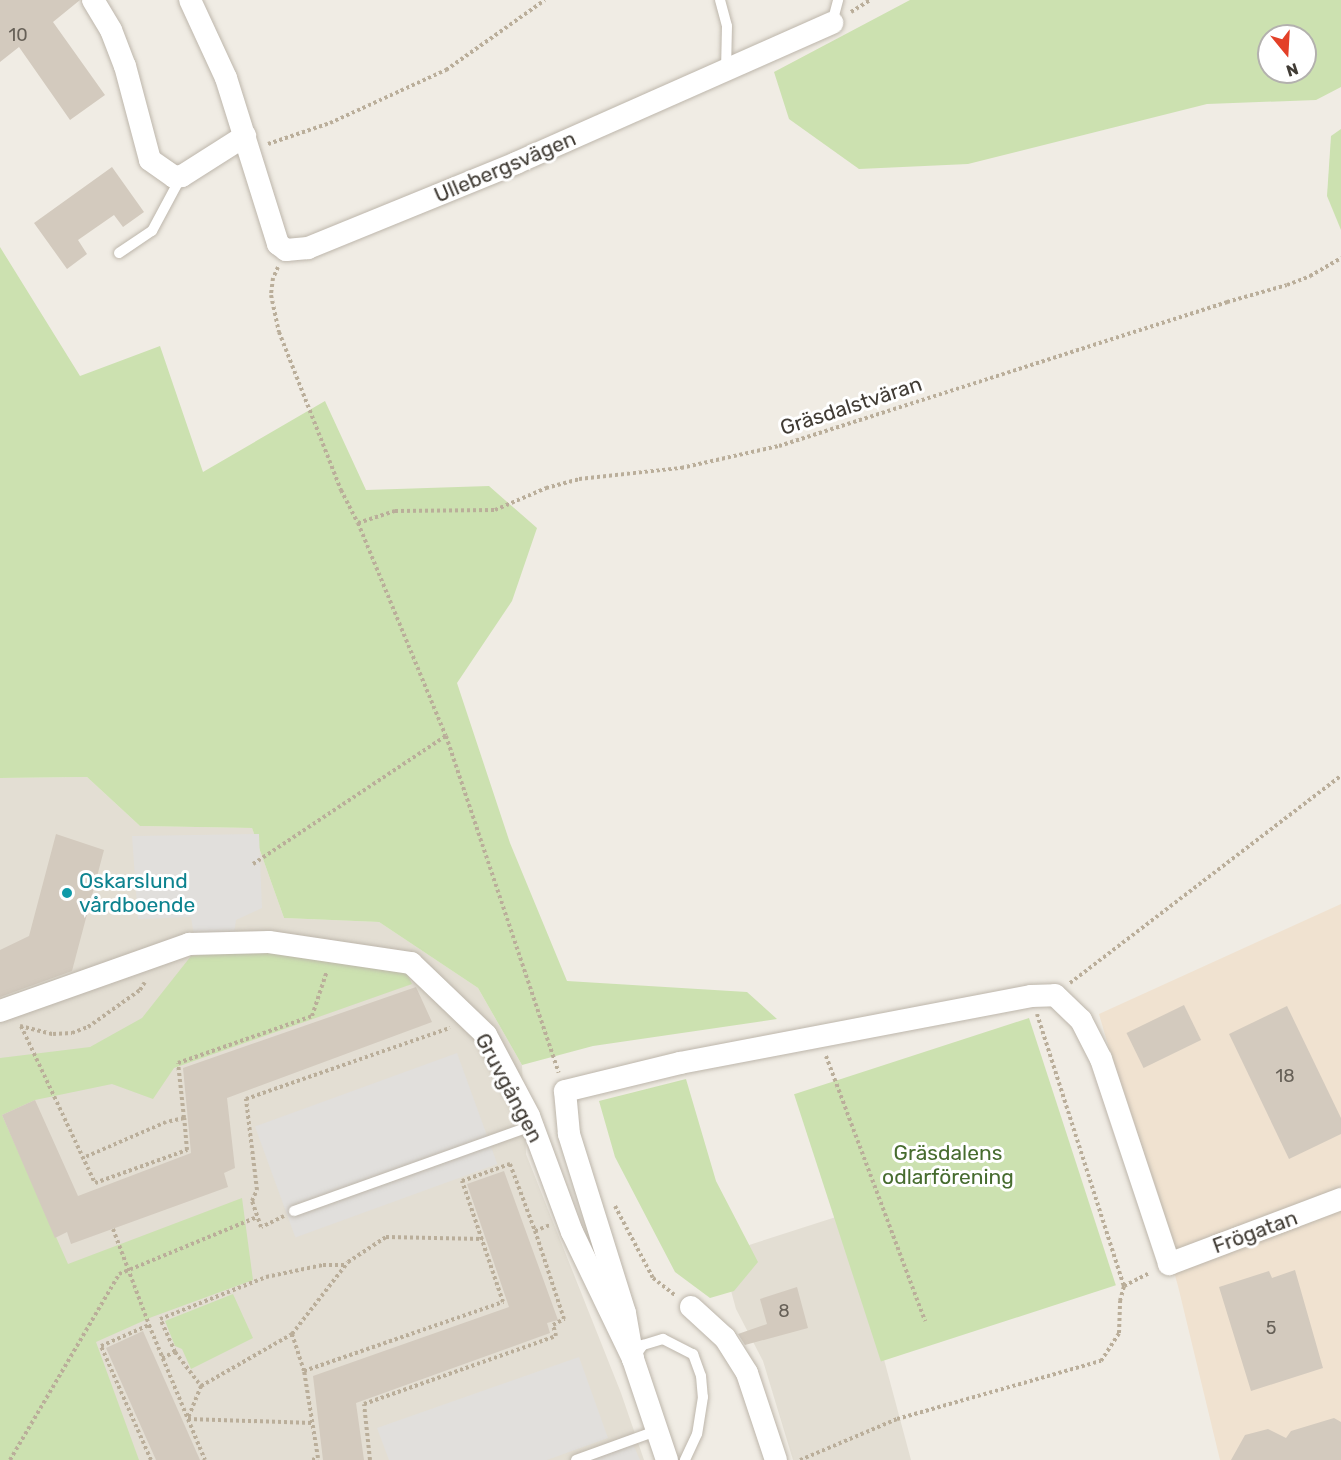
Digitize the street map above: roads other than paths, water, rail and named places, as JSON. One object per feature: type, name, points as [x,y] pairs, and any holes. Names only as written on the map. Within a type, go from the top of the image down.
[{"type":"street","points":[[93,0],[111,30],[125,66],[150,160],[174,177],[182,176],[248,144],[226,78],[190,0]]},
{"type":"street","name":"Ullebergsvägen","points":[[248,144],[278,244],[286,250],[308,248],[516,163],[832,23]]},
{"type":"street","name":"Gruvgången","points":[[0,1011],[189,944],[269,942],[334,949],[411,963],[486,1035],[532,1126],[567,1218],[633,1359],[656,1431],[668,1460]]},
{"type":"street","name":"Frögatan","points":[[633,1359],[625,1313],[569,1134],[565,1091],[680,1063],[1031,996],[1055,995],[1081,1020],[1101,1059],[1169,1264],[1340,1205]]},
{"type":"street","points":[[691,1307],[725,1338],[747,1373],[776,1460]]},
{"type":"lane","points":[[720,0],[727,26],[726,71]]},
{"type":"lane","points":[[832,23],[838,0]]},
{"type":"lane","points":[[119,253],[152,231],[182,176]]},
{"type":"lane","points":[[294,1211],[532,1126]]},
{"type":"lane","points":[[633,1359],[643,1345],[663,1339],[693,1354],[701,1376],[702,1397],[697,1434],[685,1460]]},
{"type":"lane","points":[[576,1460],[656,1431]]},
{"type":"place","name":"Oskarslund vårdboende","points":[[67,893]]},
{"type":"park label","name":"Gräsdalens odlarförening","points":[[948,1165]]}]
